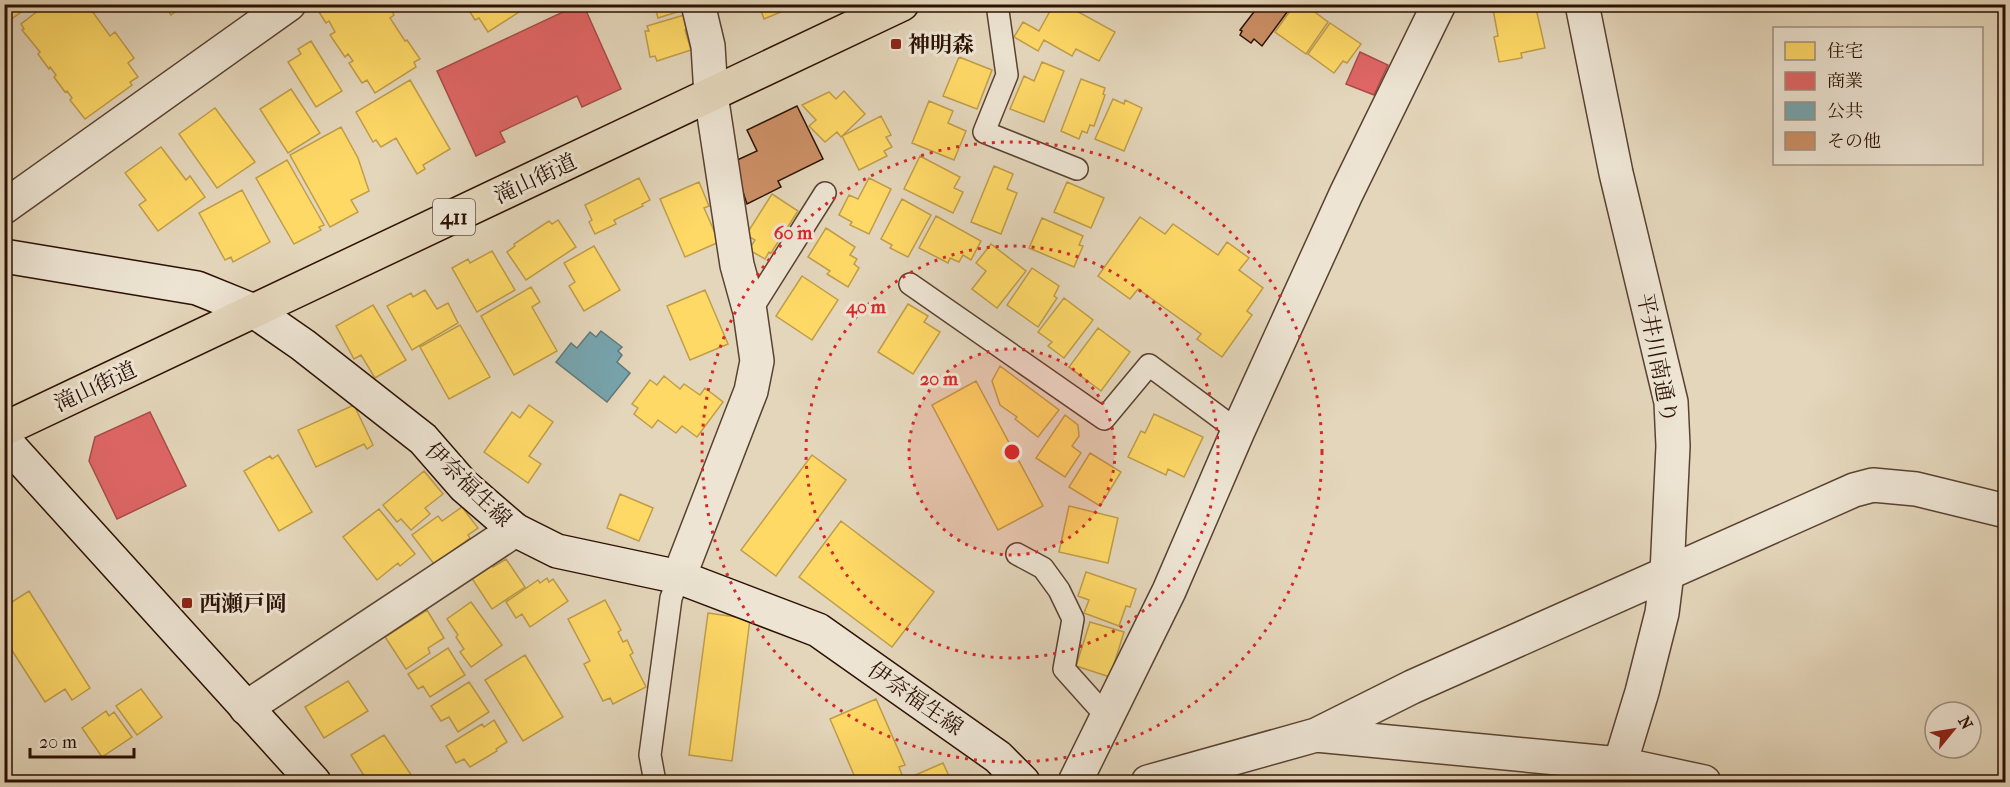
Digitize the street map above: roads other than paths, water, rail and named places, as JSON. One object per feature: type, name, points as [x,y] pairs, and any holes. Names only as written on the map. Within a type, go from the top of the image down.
[{"type":"highway","name":"滝山街道","points":[[4,429],[902,4]]},
{"type":"street","points":[[4,207],[250,16],[289,4]]},
{"type":"street","points":[[679,577],[751,392],[758,361],[750,312],[737,265],[711,95],[708,46],[698,4]]},
{"type":"street","points":[[1075,783],[1169,591],[1238,431],[1346,194],[1438,4]]},
{"type":"street","name":"平井川南通り","points":[[1582,4],[1616,173],[1671,402],[1673,446],[1667,573],[1662,613],[1642,692],[1616,773]]},
{"type":"street","name":"伊奈福生線","points":[[4,256],[197,288],[254,311],[303,345],[423,439],[464,486],[515,530],[557,551],[679,577],[818,630],[998,757],[1023,783]]},
{"type":"street","points":[[4,440],[314,783]]},
{"type":"street","points":[[1148,783],[1316,735],[1412,687],[1854,490],[1873,485],[1916,489],[2006,511]]},
{"type":"street","points":[[246,708],[515,530]]},
{"type":"street","points":[[1316,735],[1704,783]]},
{"type":"lane","points":[[997,4],[1007,75],[984,132],[1077,169]]},
{"type":"lane","points":[[750,312],[825,193]]},
{"type":"lane","points":[[910,284],[1104,419],[1149,365],[1238,431]]},
{"type":"lane","points":[[1017,554],[1043,568],[1059,590],[1073,619],[1064,669],[1107,717]]},
{"type":"lane","points":[[656,783],[650,755],[671,598],[679,577]]},
{"type":"place","name":"神明森","points":[[896,44]]},
{"type":"place","name":"西瀬戸岡","points":[[187,603]]}]
